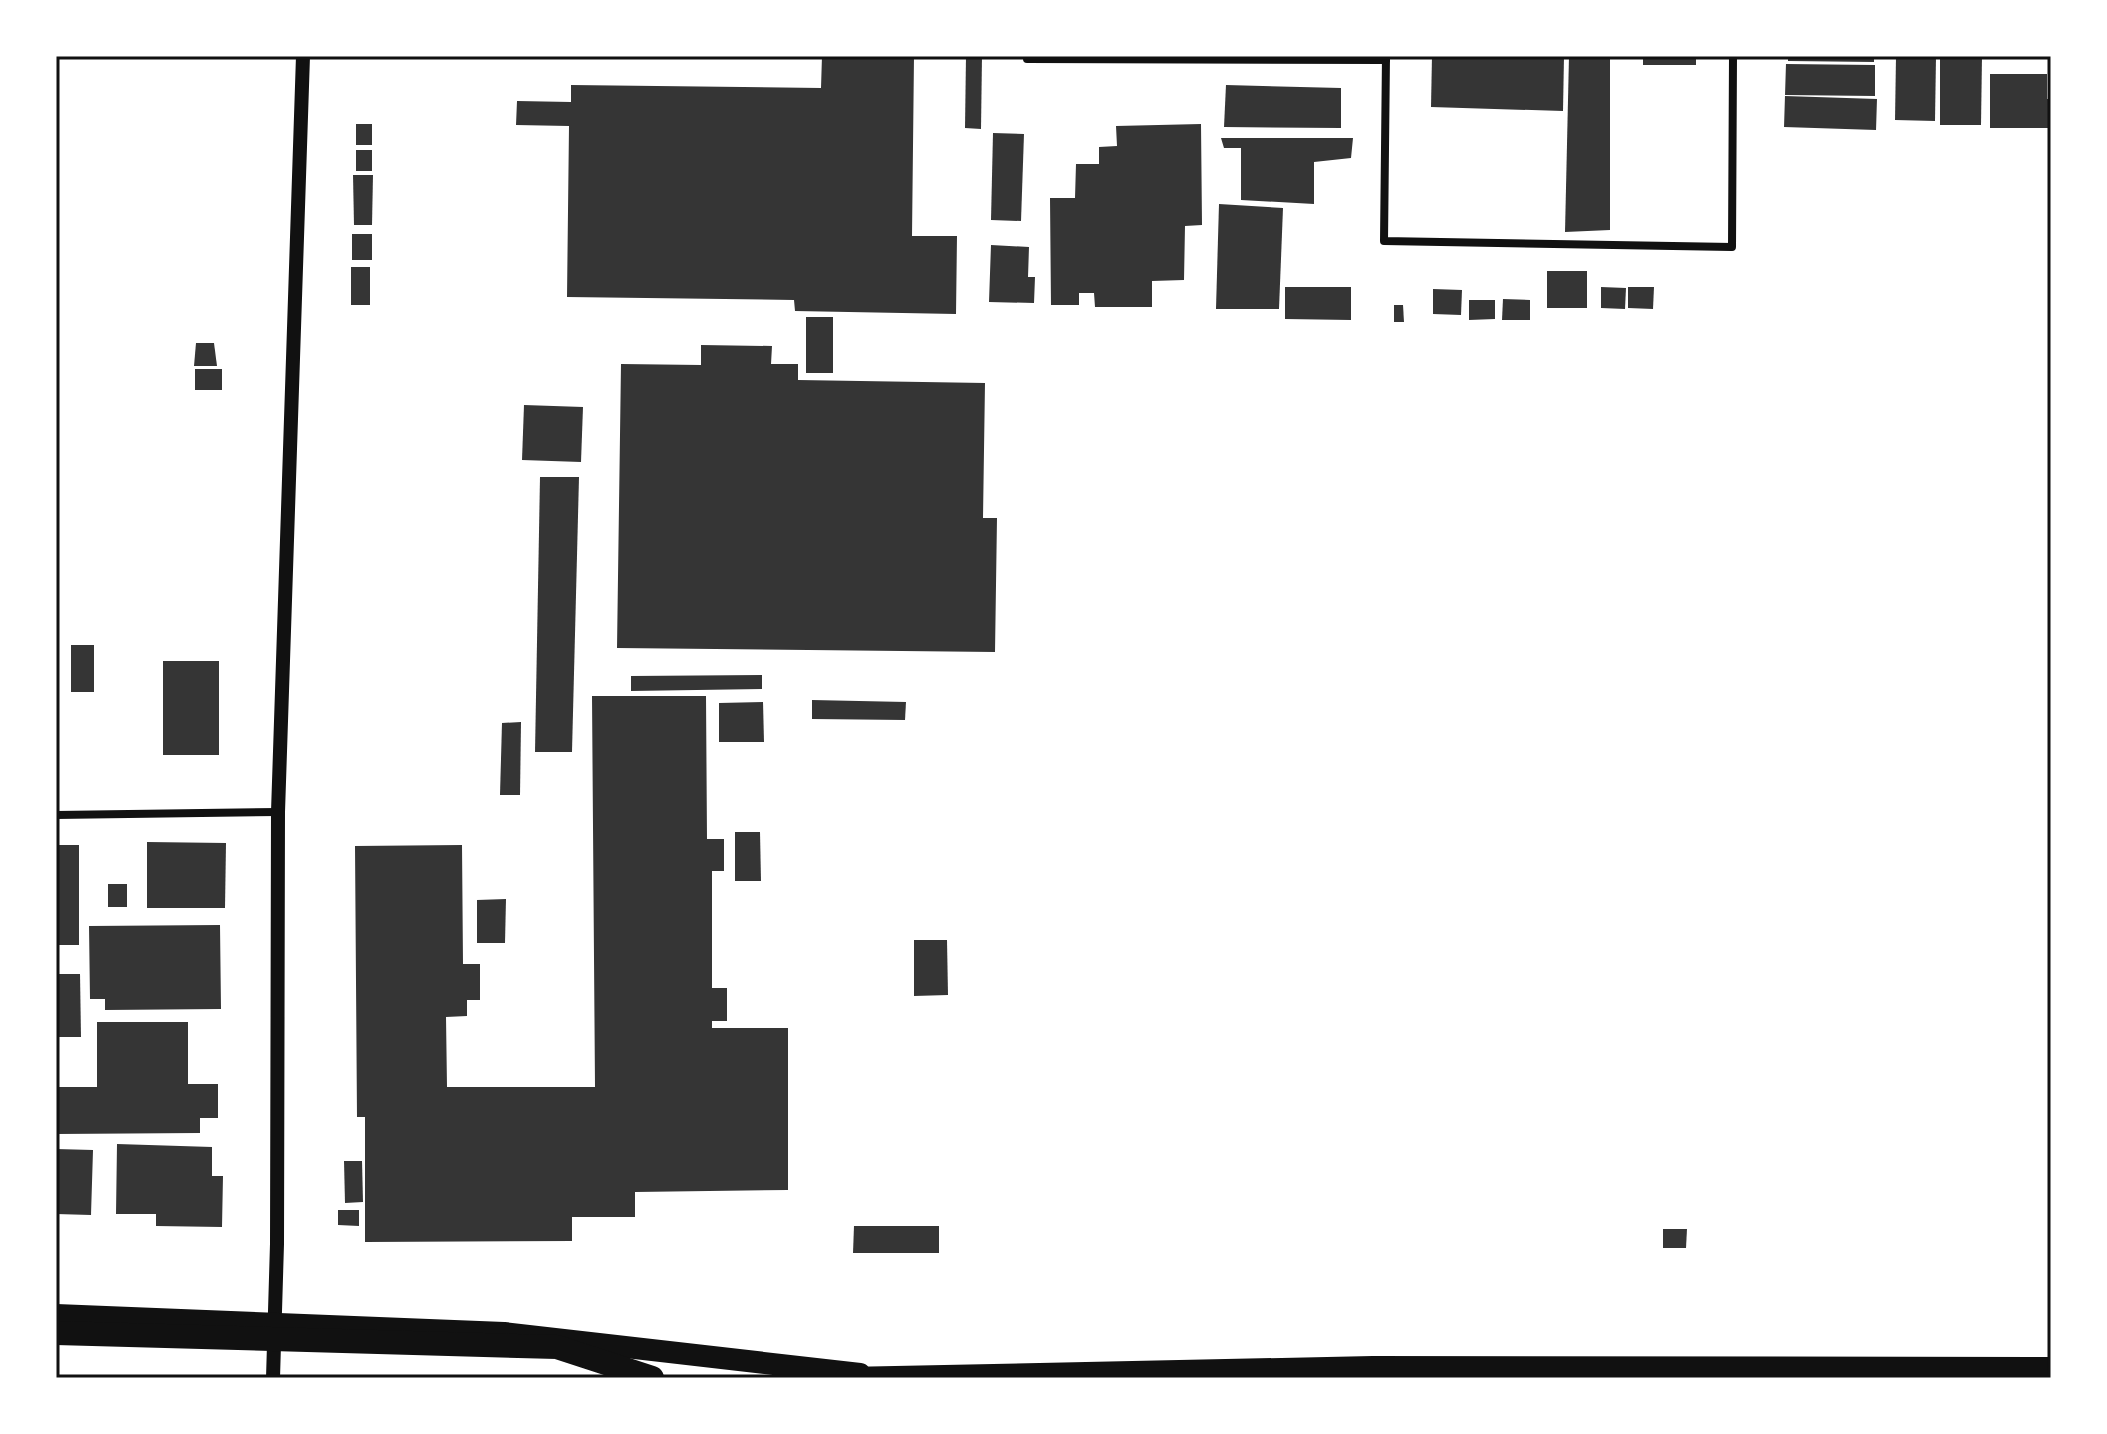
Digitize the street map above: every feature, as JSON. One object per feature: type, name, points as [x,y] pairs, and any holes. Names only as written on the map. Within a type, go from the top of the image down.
[{"type":"highway","points":[[56,1315],[504,1333],[889,1377]]},
{"type":"highway","points":[[56,1333],[557,1347],[652,1378]]},
{"type":"highway","points":[[846,1378],[1373,1367],[2051,1368]]},
{"type":"street","points":[[273,1378],[276,1322],[278,812],[303,56]]},
{"type":"street","points":[[1027,56],[1027,59],[1119,60],[1386,58],[1384,241],[1732,247],[1733,56]]},
{"type":"street","points":[[56,815],[278,812]]},
{"type":"building","points":[[822,56],[914,56],[912,236],[957,236],[956,314],[795,311],[794,300],[567,297],[569,126],[516,125],[517,101],[571,102],[571,85],[821,88]]},
{"type":"building","points":[[966,56],[982,56],[981,129],[965,128]]},
{"type":"building","points":[[1432,56],[1564,56],[1563,111],[1431,107]]},
{"type":"building","points":[[1569,56],[1610,56],[1610,230],[1565,232]]},
{"type":"building","points":[[1643,56],[1696,56],[1696,65],[1643,65]]},
{"type":"building","points":[[1788,56],[1874,56],[1874,62],[1788,61]]},
{"type":"building","points":[[1896,56],[1936,56],[1935,121],[1895,120]]},
{"type":"building","points":[[1940,56],[1982,56],[1981,125],[1940,125]]},
{"type":"building","points":[[1786,64],[1875,65],[1875,96],[1785,95]]},
{"type":"building","points":[[1990,74],[2047,74],[2051,128],[1990,128]]},
{"type":"building","points":[[1226,85],[1341,88],[1341,128],[1224,127]]},
{"type":"building","points":[[1785,96],[1877,99],[1876,130],[1784,127]]},
{"type":"building","points":[[356,124],[372,124],[372,145],[356,145]]},
{"type":"building","points":[[1201,124],[1202,225],[1185,226],[1184,280],[1152,281],[1152,307],[1095,307],[1094,293],[1079,293],[1079,305],[1051,305],[1050,198],[1075,198],[1076,164],[1099,164],[1099,147],[1117,146],[1116,126]]},
{"type":"building","points":[[993,133],[1024,134],[1021,221],[991,220]]},
{"type":"building","points":[[1221,138],[1353,138],[1351,158],[1314,162],[1314,204],[1241,200],[1241,148],[1224,148]]},
{"type":"building","points":[[356,150],[372,150],[372,171],[356,171]]},
{"type":"building","points":[[353,175],[373,175],[372,225],[354,225]]},
{"type":"building","points":[[1219,204],[1283,208],[1279,309],[1216,309]]},
{"type":"building","points":[[352,234],[372,234],[372,260],[352,260]]},
{"type":"building","points":[[991,245],[1029,247],[1028,277],[1035,277],[1034,303],[989,302]]},
{"type":"building","points":[[351,267],[370,267],[370,305],[351,305]]},
{"type":"building","points":[[1547,271],[1587,271],[1587,308],[1547,308]]},
{"type":"building","points":[[1285,287],[1351,287],[1351,320],[1285,319]]},
{"type":"building","points":[[1601,287],[1626,288],[1625,309],[1601,308]]},
{"type":"building","points":[[1628,287],[1654,287],[1653,309],[1628,308]]},
{"type":"building","points":[[1433,289],[1462,290],[1461,315],[1433,314]]},
{"type":"building","points":[[1503,299],[1530,300],[1530,320],[1502,320]]},
{"type":"building","points":[[1469,300],[1495,300],[1495,319],[1469,320]]},
{"type":"building","points":[[1394,305],[1403,305],[1404,322],[1394,322]]},
{"type":"building","points":[[806,317],[833,317],[833,373],[806,373]]},
{"type":"building","points":[[196,343],[214,343],[217,366],[194,366]]},
{"type":"building","points":[[701,345],[772,346],[771,364],[798,364],[798,380],[985,383],[983,518],[997,518],[995,652],[617,648],[621,364],[701,365]]},
{"type":"building","points":[[195,369],[222,369],[222,390],[195,390]]},
{"type":"building","points":[[524,405],[583,407],[581,462],[522,460]]},
{"type":"building","points":[[540,477],[579,477],[572,752],[535,752]]},
{"type":"building","points":[[71,645],[94,645],[94,692],[71,692]]},
{"type":"building","points":[[163,661],[219,661],[219,755],[163,755]]},
{"type":"building","points":[[762,675],[762,689],[631,691],[631,676]]},
{"type":"building","points":[[592,696],[706,696],[707,839],[724,839],[724,871],[712,871],[712,988],[727,988],[727,1021],[712,1021],[712,1028],[788,1028],[788,1190],[635,1192],[635,1217],[572,1217],[572,1241],[365,1242],[365,1117],[357,1117],[355,846],[462,845],[463,964],[480,964],[480,1000],[467,1000],[467,1016],[446,1017],[447,1087],[595,1087]]},
{"type":"building","points":[[812,700],[906,702],[905,720],[812,719]]},
{"type":"building","points":[[763,702],[764,742],[719,742],[719,703]]},
{"type":"building","points":[[521,722],[520,795],[500,795],[502,723]]},
{"type":"building","points":[[735,832],[760,832],[761,881],[735,881]]},
{"type":"building","points":[[147,842],[226,843],[225,908],[147,908]]},
{"type":"building","points":[[56,845],[79,845],[79,945],[56,945]]},
{"type":"building","points":[[108,884],[127,884],[127,907],[108,907]]},
{"type":"building","points":[[506,899],[505,943],[477,943],[477,900]]},
{"type":"building","points":[[220,925],[221,1009],[105,1010],[105,999],[90,999],[89,926]]},
{"type":"building","points":[[914,940],[947,940],[948,995],[914,996]]},
{"type":"building","points":[[56,974],[80,974],[81,1037],[56,1037]]},
{"type":"building","points":[[97,1022],[188,1022],[188,1084],[218,1084],[218,1118],[200,1118],[200,1133],[56,1134],[56,1087],[97,1087]]},
{"type":"building","points":[[117,1144],[212,1147],[212,1176],[223,1176],[222,1227],[156,1226],[156,1214],[116,1214]]},
{"type":"building","points":[[56,1149],[93,1150],[91,1215],[56,1214]]},
{"type":"building","points":[[344,1161],[362,1161],[363,1202],[345,1203]]},
{"type":"building","points":[[338,1210],[359,1210],[359,1226],[338,1225]]},
{"type":"building","points":[[854,1226],[939,1226],[939,1253],[853,1253]]},
{"type":"building","points":[[1663,1229],[1687,1229],[1686,1248],[1663,1248]]}]
